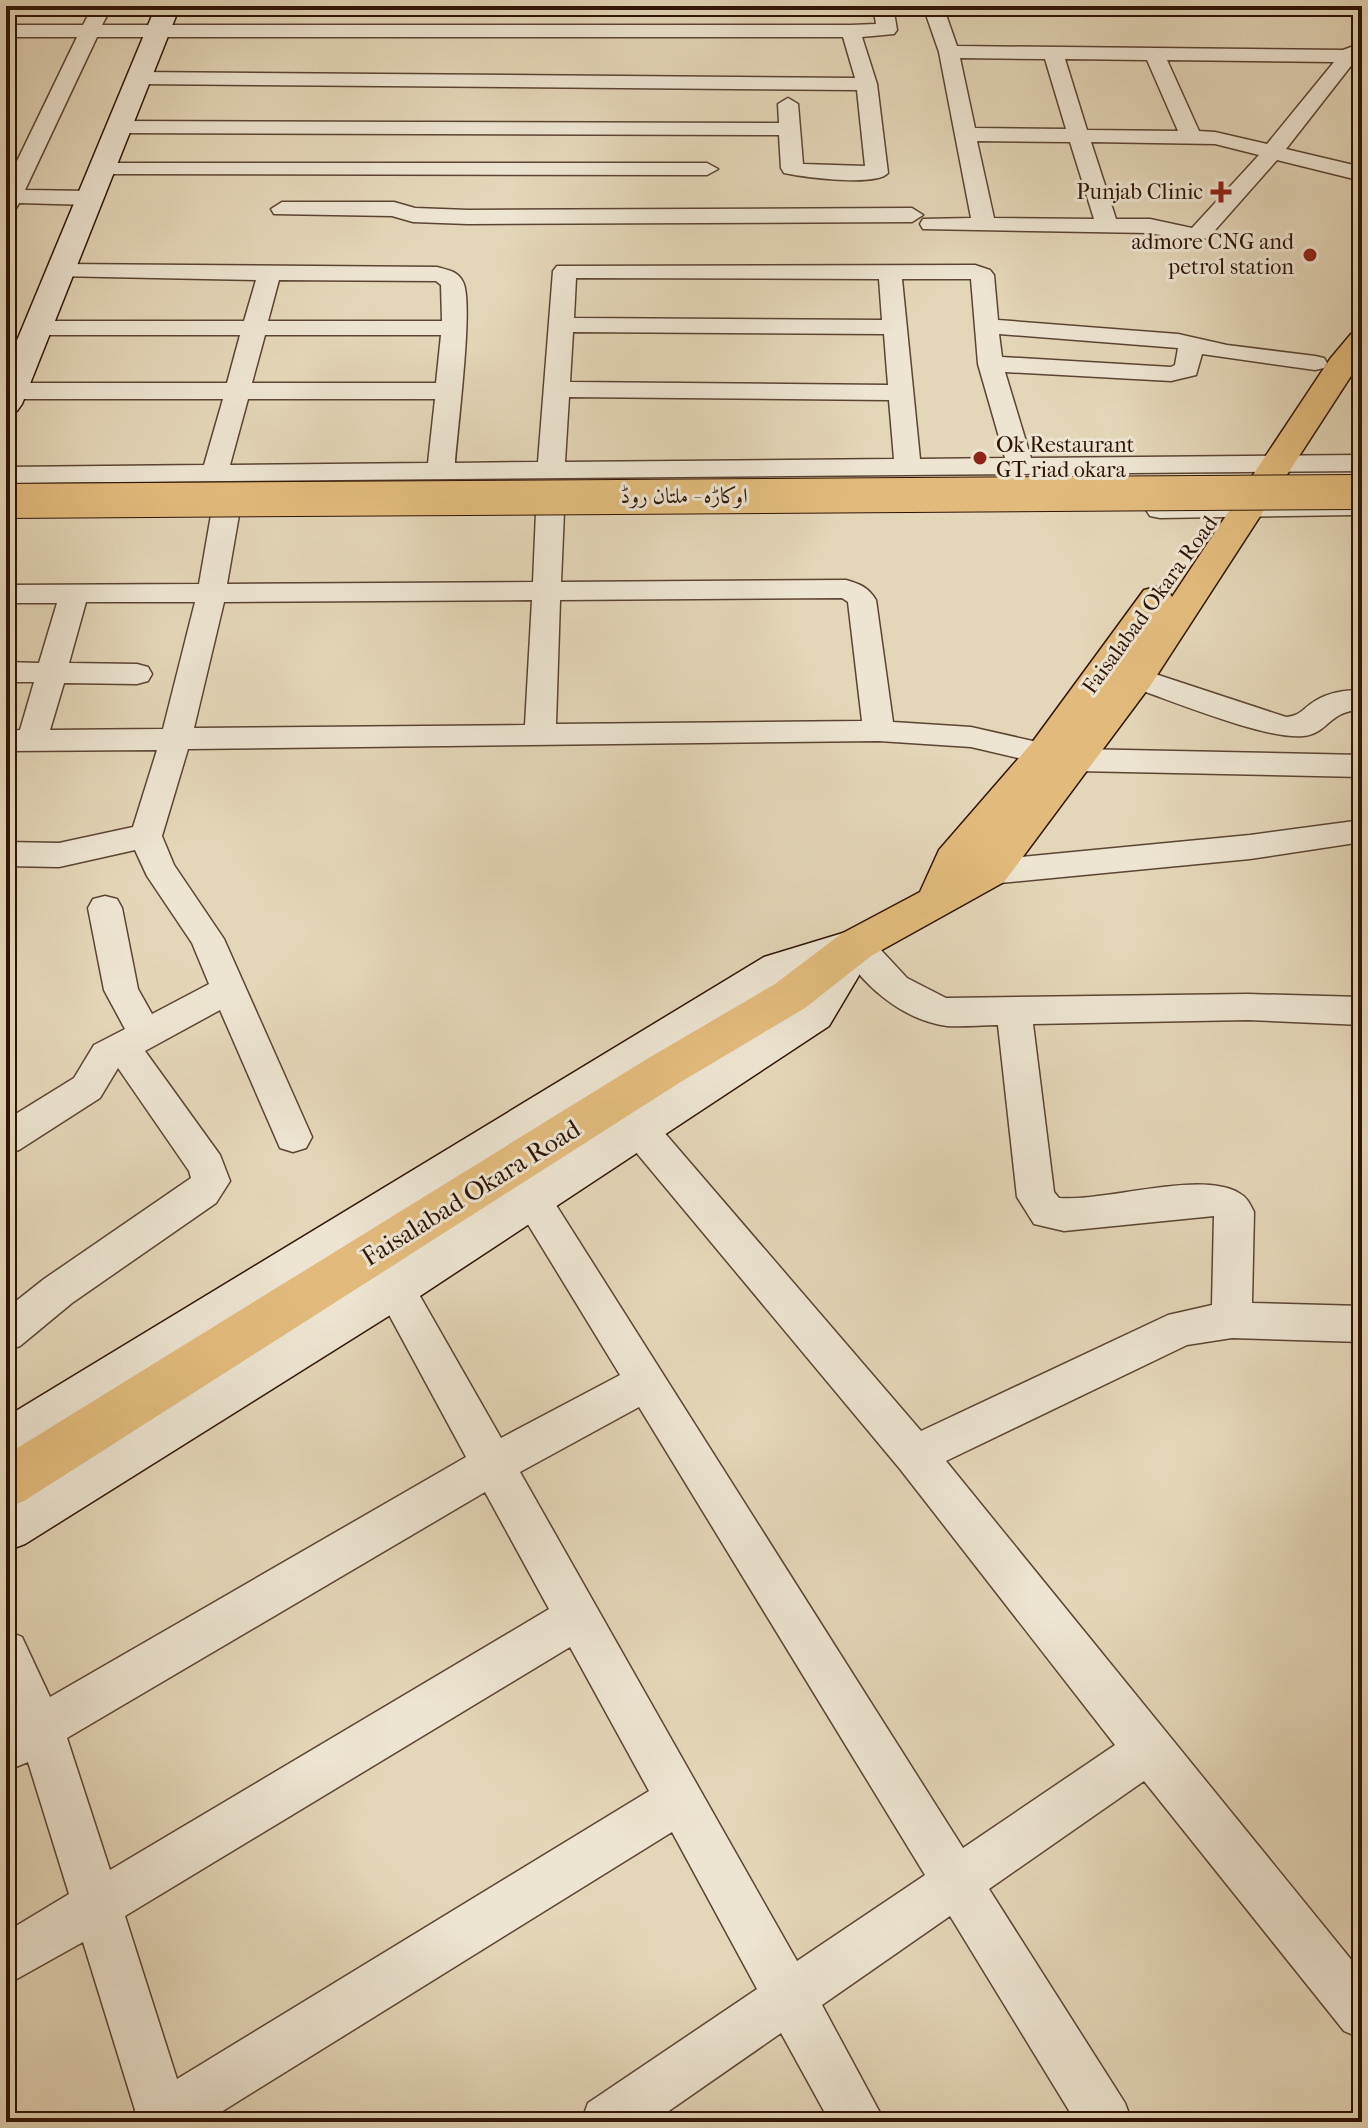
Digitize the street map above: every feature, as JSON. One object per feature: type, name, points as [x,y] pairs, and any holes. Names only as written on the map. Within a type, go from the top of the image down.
[{"type":"main road","points":[[8,395],[62,271],[100,169],[168,6]]},
{"type":"main road","name":"Faisalabad Okara Road","points":[[936,902],[953,860],[1137,678],[1264,463],[1345,358],[1362,305]]},
{"type":"main road","name":"اوکاڑہ - ملتان روڈ","points":[[6,485],[1362,478]]},
{"type":"main road","name":"اوکاڑہ - ملتان روڈ","points":[[6,501],[1362,492]]},
{"type":"main road","name":"Faisalabad Okara Road","points":[[6,1484],[663,1071],[790,996],[856,945],[990,872],[1060,756],[1234,510]]},
{"type":"main road","points":[[6,1526],[394,1287],[814,1014],[856,945]]},
{"type":"main road","points":[[11,1433],[779,968],[856,945]]},
{"type":"street","points":[[91,198],[8,200],[101,6]]},
{"type":"street","points":[[502,81],[514,6]]},
{"type":"street","points":[[6,31],[887,30],[883,6]]},
{"type":"street","points":[[933,6],[949,52],[984,225]]},
{"type":"street","points":[[305,126],[333,31]]},
{"type":"street","points":[[787,83],[792,168],[877,173],[867,84],[851,31]]},
{"type":"street","points":[[949,52],[1356,54]]},
{"type":"street","points":[[1053,53],[1107,226]]},
{"type":"street","points":[[1154,53],[1191,136]]},
{"type":"street","points":[[282,209],[394,209],[413,215],[468,217],[716,216],[922,220],[984,225],[1150,226],[1195,235],[1201,232],[1356,54]]},
{"type":"street","points":[[137,78],[867,84]]},
{"type":"street","points":[[118,127],[789,129]]},
{"type":"street","points":[[700,128],[716,216]]},
{"type":"street","points":[[966,134],[1215,138],[1362,174]]},
{"type":"street","points":[[100,169],[707,169]]},
{"type":"street","points":[[468,217],[471,169]]},
{"type":"street","points":[[551,470],[563,274],[570,270],[975,272],[982,275],[990,364],[1021,468]]},
{"type":"street","points":[[62,271],[270,271],[437,274],[447,277],[453,284],[454,328],[441,470]]},
{"type":"street","points":[[215,473],[270,271]]},
{"type":"street","points":[[890,272],[908,468]]},
{"type":"street","points":[[559,325],[896,327]]},
{"type":"street","points":[[985,326],[1191,344],[1227,352],[1345,358]]},
{"type":"street","points":[[36,328],[454,328]]},
{"type":"street","points":[[990,364],[1171,374],[1187,370],[1191,344]]},
{"type":"street","points":[[556,389],[901,393]]},
{"type":"street","points":[[8,395],[446,391]]},
{"type":"street","points":[[6,475],[1362,463]]},
{"type":"street","points":[[6,515],[1362,508]]},
{"type":"street","points":[[540,735],[550,512]]},
{"type":"street","points":[[225,515],[212,591],[176,739],[146,836],[159,868],[207,939],[293,1137]]},
{"type":"street","points":[[6,594],[846,589],[862,600],[879,731]]},
{"type":"street","points":[[74,593],[52,673],[19,741],[879,731],[971,737],[1060,756],[1362,766]]},
{"type":"street","points":[[6,672],[137,674]]},
{"type":"street","points":[[1137,678],[1295,728],[1307,726],[1322,707],[1331,702],[1362,700]]},
{"type":"street","points":[[990,872],[1250,847],[1362,831]]},
{"type":"street","points":[[6,854],[59,855],[146,836]]},
{"type":"street","points":[[6,1333],[58,1291],[203,1192],[211,1181],[207,1166],[134,1040],[105,908]]},
{"type":"street","points":[[856,945],[888,984],[915,1003],[946,1012],[1248,1007],[1362,1011]]},
{"type":"street","points":[[6,1139],[87,1088],[98,1078],[107,1055],[229,989]]},
{"type":"street","points":[[1014,1012],[1036,1197],[1048,1213],[1064,1215],[1212,1200],[1226,1204],[1235,1212],[1232,1320]]},
{"type":"street","points":[[638,1128],[915,1455],[1362,2013]]},
{"type":"street","points":[[531,1197],[1106,2122]]},
{"type":"street","points":[[394,1287],[859,2122]]},
{"type":"street","points":[[915,1455],[1182,1328],[1232,1320],[1362,1324]]},
{"type":"street","points":[[24,1739],[494,1464],[646,1382]]},
{"type":"street","points":[[6,1960],[579,1616]]},
{"type":"street","points":[[6,1653],[24,1739],[97,1908],[161,2120],[681,1799]]},
{"type":"street","points":[[607,2122],[1149,1750]]},
{"type":"place","name":"Punjab Clinic","points":[[1221,192]]},
{"type":"place","name":"admore CNG and petrol station","points":[[1310,255]]},
{"type":"place","name":"Ok Restaurant GT riad okara","points":[[980,458]]}]
